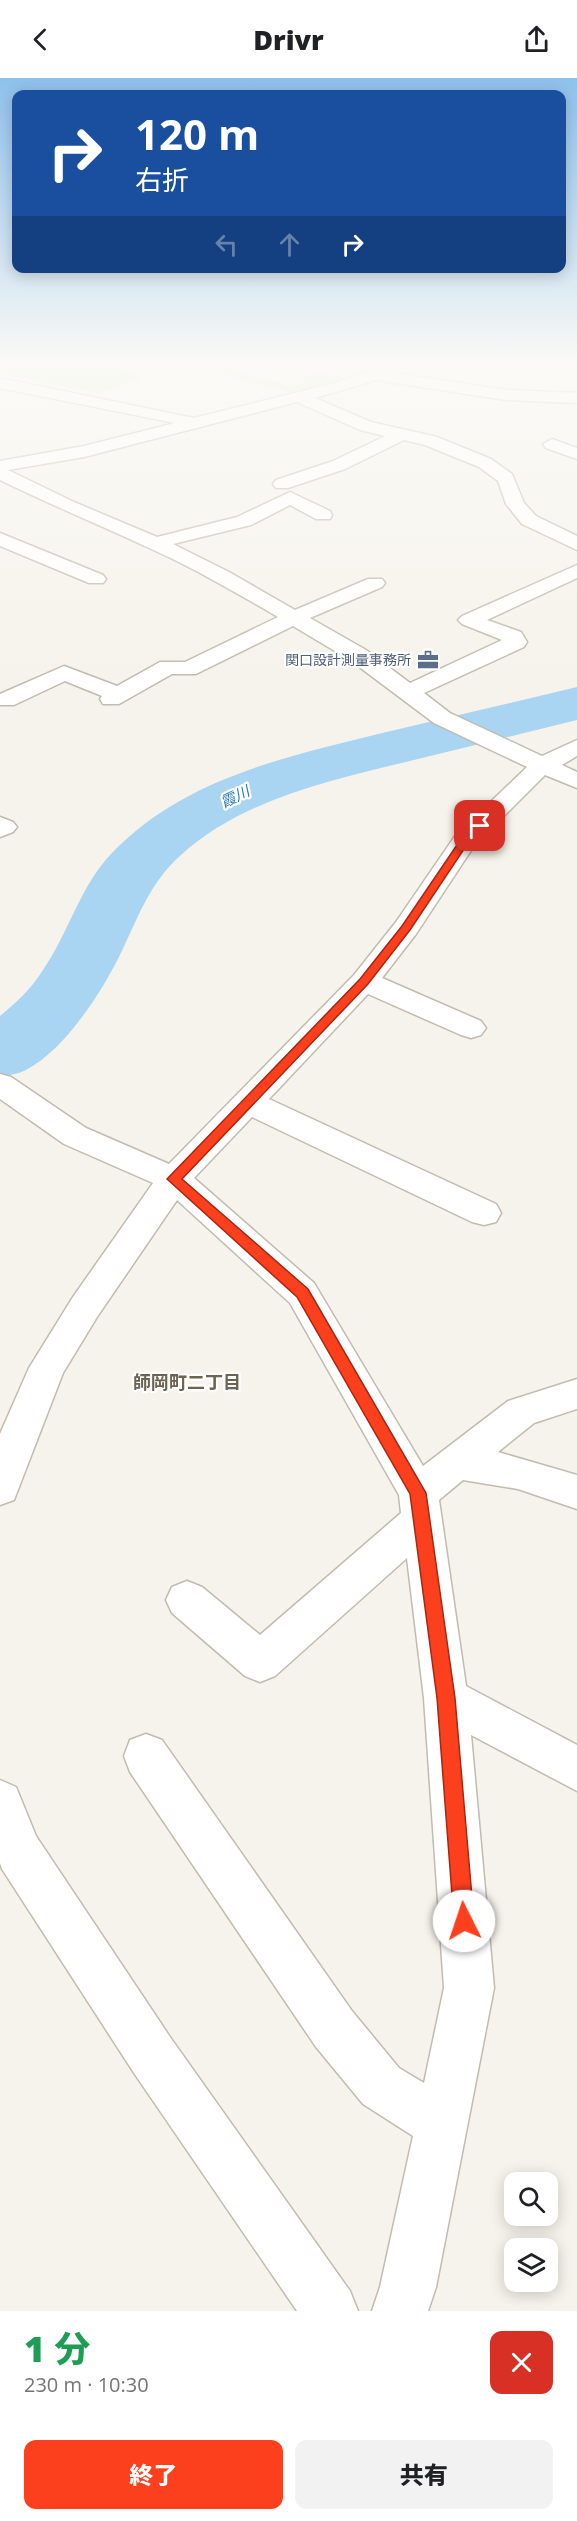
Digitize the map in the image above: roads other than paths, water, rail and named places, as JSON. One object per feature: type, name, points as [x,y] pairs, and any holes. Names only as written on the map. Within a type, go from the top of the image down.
[{"type":"street","points":[[282,484],[335,466]]},
{"type":"street","points":[[489,466],[506,478],[515,504],[529,520],[577,544]]},
{"type":"street","points":[[0,473],[67,506],[196,562],[296,617],[358,655],[406,693],[447,720],[483,739],[577,781]]},
{"type":"street","points":[[155,543],[244,521],[290,498],[323,515]]},
{"type":"street","points":[[0,539],[96,579]]},
{"type":"street","points":[[406,693],[516,642],[513,637],[469,620],[577,571]]},
{"type":"street","points":[[6,700],[64,673],[115,697],[168,667],[188,669],[296,617],[375,583]]},
{"type":"street","points":[[0,1488],[12,1450],[47,1368],[85,1307],[174,1179],[364,981],[406,928],[464,841],[541,766],[577,747]]},
{"type":"street","points":[[364,981],[471,1028]]},
{"type":"street","points":[[0,1084],[75,1136],[174,1179],[302,1293],[420,1506],[446,1698],[469,1988],[408,2287],[400,2311]]},
{"type":"street","points":[[248,1102],[484,1213]]},
{"type":"street","points":[[187,1600],[260,1662],[420,1506],[456,1462],[521,1412],[577,1394]]},
{"type":"street","points":[[456,1462],[483,1464],[532,1475],[577,1492]]},
{"type":"street","points":[[446,1698],[577,1768]]},
{"type":"street","points":[[146,1756],[334,2029],[381,2086],[442,2124]]},
{"type":"street","points":[[0,1803],[19,1852],[152,2055],[330,2311]]},
{"type":"waterway","name":"霞川","points":[[0,1053],[33,1026],[70,983],[117,892],[133,868],[159,842],[188,820],[252,788],[286,776],[577,703]]},
{"type":"place","name":"関口設計測量事務所","points":[[428,660]]},
{"type":"district","name":"師岡町二丁目","points":[[187,1383]]}]
